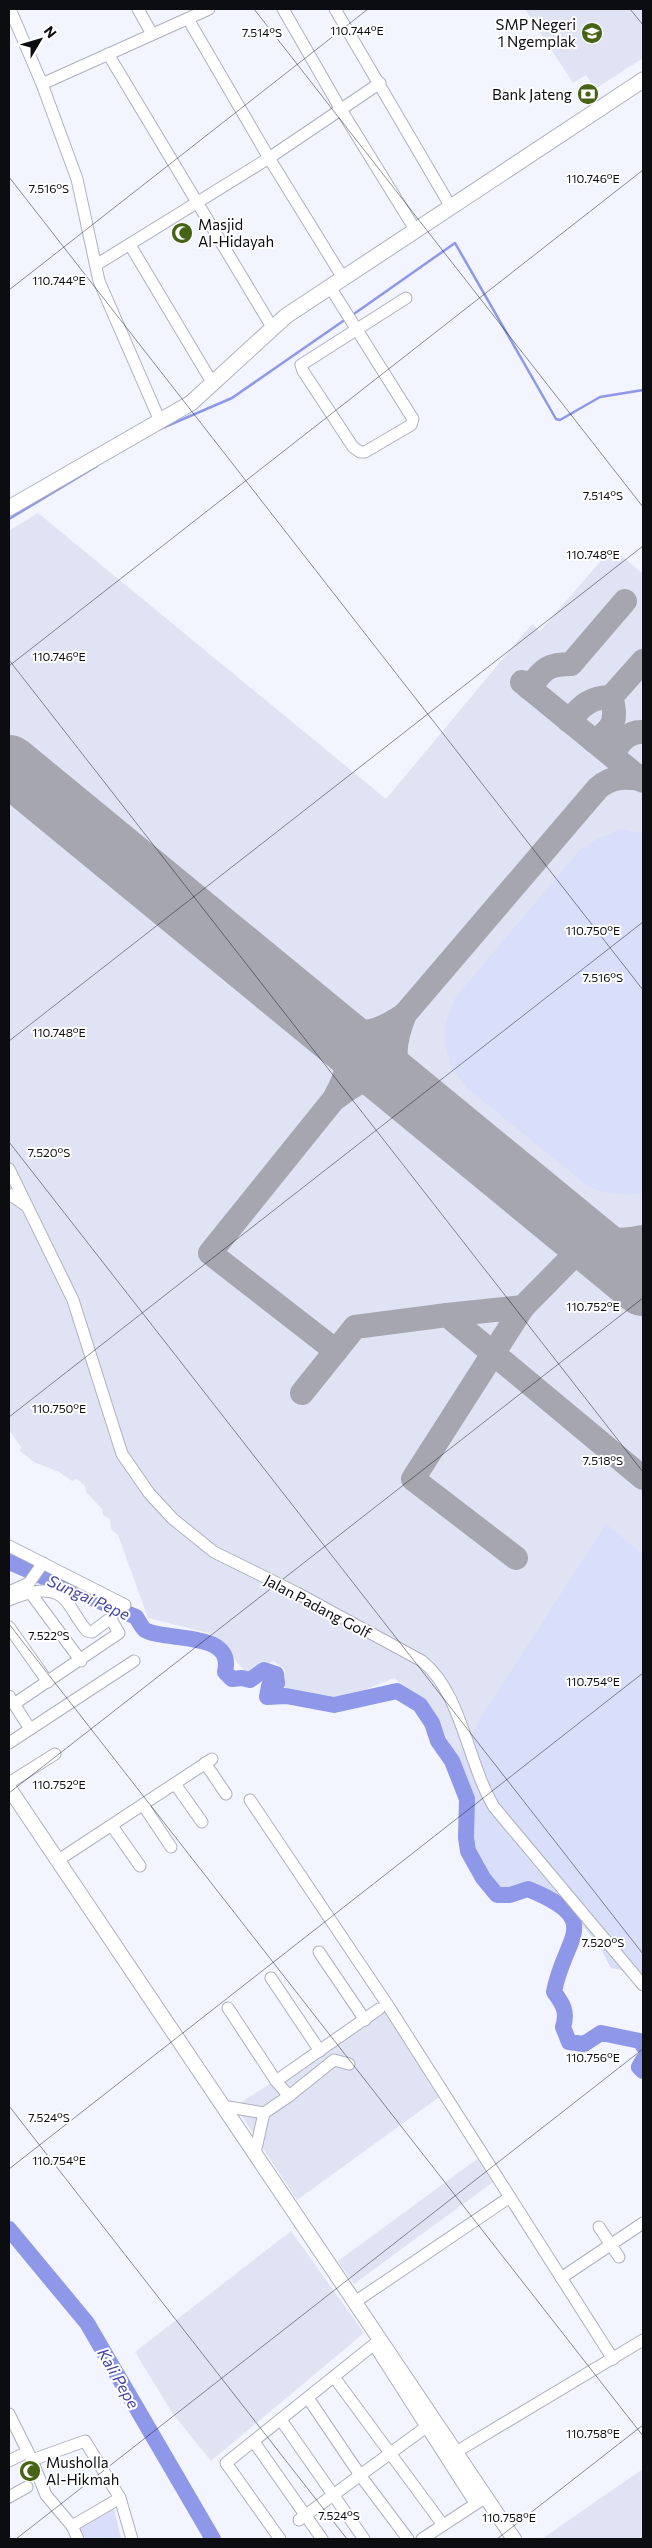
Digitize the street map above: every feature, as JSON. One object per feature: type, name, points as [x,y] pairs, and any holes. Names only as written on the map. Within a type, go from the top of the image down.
[{"type":"highway","points":[[9,508],[191,402],[213,384],[272,327],[643,80]]},
{"type":"main road","points":[[9,1788],[355,2302],[431,2423],[456,2452],[514,2539]]},
{"type":"street","points":[[10,9],[42,84],[77,179],[99,281],[160,421]]},
{"type":"street","points":[[138,9],[152,34]]},
{"type":"street","points":[[42,84],[208,9]]},
{"type":"street","points":[[283,9],[340,108],[416,231]]},
{"type":"street","points":[[335,9],[451,207]]},
{"type":"street","points":[[188,19],[268,158],[343,278]]},
{"type":"street","points":[[108,54],[195,203],[272,327]]},
{"type":"street","points":[[96,265],[268,158],[380,83]]},
{"type":"street","points":[[130,245],[213,384]]},
{"type":"street","points":[[330,287],[354,323],[414,420],[411,426],[365,452],[360,452],[353,447],[301,367],[303,362],[354,323],[406,298]]},
{"type":"street","name":"Jalan Padang Golf","points":[[9,1169],[12,1188],[30,1210],[73,1300],[118,1445],[133,1472],[149,1493],[173,1519],[214,1552],[306,1598],[422,1662],[432,1670],[451,1698],[477,1774],[494,1807],[643,1985]]},
{"type":"street","points":[[9,1546],[51,1593],[64,1598],[87,1631],[92,1632],[106,1620],[112,1621],[119,1633],[48,1682],[11,1700],[30,1729]]},
{"type":"street","points":[[9,1600],[35,1576]]},
{"type":"street","points":[[35,1576],[81,1661]]},
{"type":"street","points":[[9,1592],[35,1576],[125,1605]]},
{"type":"street","points":[[9,1627],[48,1682]]},
{"type":"street","points":[[9,1743],[134,1661]]},
{"type":"street","points":[[9,1783],[55,1754]]},
{"type":"street","points":[[57,1861],[208,1761],[226,1794]]},
{"type":"street","points":[[175,1784],[202,1822]]},
{"type":"street","points":[[250,1800],[339,1931],[613,2359]]},
{"type":"street","points":[[143,1805],[171,1847]]},
{"type":"street","points":[[112,1826],[140,1866]]},
{"type":"street","points":[[318,1952],[365,2020]]},
{"type":"street","points":[[271,1978],[320,2051]]},
{"type":"street","points":[[228,2008],[276,2081],[289,2096]]},
{"type":"street","points":[[276,2081],[379,2010]]},
{"type":"street","points":[[255,2153],[264,2113],[289,2096],[334,2060],[349,2064]]},
{"type":"street","points":[[223,2106],[264,2113]]},
{"type":"street","points":[[355,2302],[510,2197]]},
{"type":"street","points":[[561,2278],[643,2223]]},
{"type":"street","points":[[599,2227],[619,2257]]},
{"type":"street","points":[[456,2452],[643,2340]]},
{"type":"street","points":[[277,2538],[226,2464],[375,2343],[431,2423],[478,2502],[422,2539]]},
{"type":"street","points":[[334,2377],[442,2525]]},
{"type":"street","points":[[308,2398],[360,2476],[408,2539]]},
{"type":"street","points":[[9,2414],[30,2456],[46,2495],[72,2526],[78,2539]]},
{"type":"street","points":[[281,2420],[364,2539]]},
{"type":"street","points":[[301,2517],[431,2423]]},
{"type":"street","points":[[9,2461],[85,2441],[120,2498],[132,2539]]},
{"type":"street","points":[[254,2442],[301,2517],[322,2539]]},
{"type":"street","points":[[9,2497],[27,2487]]},
{"type":"street","points":[[72,2526],[120,2498]]},
{"type":"shaded area","name":"SMP Negeri 1 Ngemplak","points":[[525,9],[643,9],[643,58],[595,89],[586,75],[573,83]]},
{"type":"shaded area","points":[[38,513],[386,799],[532,624],[540,631],[612,548],[642,573],[643,571],[643,1991],[622,1970],[611,1968],[599,1945],[562,1901],[546,1905],[540,1895],[530,1892],[506,1897],[489,1881],[484,1862],[476,1851],[454,1786],[464,1780],[449,1742],[426,1702],[394,1678],[339,1700],[285,1691],[285,1670],[274,1661],[247,1673],[236,1661],[228,1646],[208,1633],[148,1618],[118,1535],[111,1529],[110,1519],[103,1515],[102,1509],[86,1492],[85,1486],[77,1479],[72,1481],[59,1472],[34,1462],[20,1451],[21,1447],[9,1430],[9,1200],[35,1210],[9,1160],[9,531]]},
{"type":"shaded area","points":[[621,829],[643,834],[643,1193],[629,1194],[609,1193],[589,1187],[466,1087],[450,1064],[445,1042],[446,1021],[455,998],[579,851],[599,838]]},
{"type":"shaded area","points":[[606,1524],[643,1555],[643,1991],[622,1970],[611,1968],[599,1945],[562,1901],[546,1905],[540,1895],[530,1892],[506,1897],[489,1881],[484,1862],[476,1851],[454,1786],[464,1780],[456,1762],[485,1711]]},
{"type":"shaded area","points":[[384,2007],[442,2095],[297,2200],[235,2106],[320,2052]]},
{"type":"shaded area","points":[[480,2157],[497,2179],[354,2284],[338,2261]]},
{"type":"shaded area","points":[[291,2231],[364,2333],[211,2461],[173,2414],[135,2352]]},
{"type":"shaded area","points":[[643,2469],[643,2539],[542,2539],[602,2497]]},
{"type":"shaded area","points":[[114,2508],[121,2539],[80,2539],[78,2529]]},
{"type":"waterway","points":[[351,316],[455,243],[556,419],[560,420],[600,397],[643,390]]},
{"type":"waterway","points":[[160,429],[232,398],[346,319]]},
{"type":"waterway","points":[[9,519],[97,466]]},
{"type":"waterway","name":"Sungai Pepe","points":[[9,1562],[136,1617],[145,1630],[155,1634],[210,1643],[220,1649],[225,1659],[225,1672],[232,1679],[242,1678],[250,1680],[264,1670],[276,1674],[277,1683],[269,1686],[267,1697],[286,1696],[334,1705],[397,1691],[420,1705],[432,1723],[438,1741],[452,1761],[467,1799],[466,1838],[468,1851],[483,1878],[497,1895],[510,1895],[528,1889],[552,1900],[566,1911],[573,1921],[574,1932],[554,1992],[564,2008],[563,2027],[569,2042],[584,2044],[601,2033],[640,2041],[643,2046]]},
{"type":"waterway","name":"Sungai Pepe","points":[[643,2060],[639,2067],[643,2071]]},
{"type":"waterway","name":"Kali Pepe","points":[[9,2229],[87,2323],[213,2539]]},
{"type":"taxiway","points":[[529,688],[547,669],[556,665],[571,664],[625,601]]},
{"type":"taxiway","points":[[611,697],[643,661]]},
{"type":"taxiway","points":[[522,682],[643,781]]},
{"type":"taxiway","points":[[569,721],[578,710],[592,700],[611,697],[614,711],[613,723],[601,737],[594,741]]},
{"type":"taxiway","points":[[612,755],[621,742],[632,733],[643,732]]},
{"type":"taxiway","points":[[334,1032],[355,1033],[379,1029],[405,1014],[598,788],[613,779],[641,779]]},
{"type":"taxiway","points":[[405,1014],[398,1035],[396,1054],[399,1072],[408,1093]]},
{"type":"taxiway","points":[[334,1032],[344,1050],[347,1065],[343,1081],[334,1099],[210,1253],[336,1351]]},
{"type":"taxiway","points":[[336,1098],[355,1085],[371,1079],[387,1082],[408,1093]]},
{"type":"taxiway","points":[[572,1227],[607,1239],[624,1240],[643,1237]]},
{"type":"taxiway","points":[[447,1315],[523,1307],[588,1241]]},
{"type":"taxiway","points":[[516,1558],[413,1479],[523,1307]]},
{"type":"taxiway","points":[[302,1393],[355,1327],[447,1315],[643,1478]]},
{"type":"runway","points":[[9,765],[643,1286]]},
{"type":"place","name":"SMP Negeri 1 Ngemplak","points":[[592,33]]},
{"type":"place","name":"Bank Jateng","points":[[588,94]]},
{"type":"place","name":"Masjid Al-Hidayah","points":[[182,233]]},
{"type":"place","name":"Musholla Al-Hikmah","points":[[30,2471]]}]
